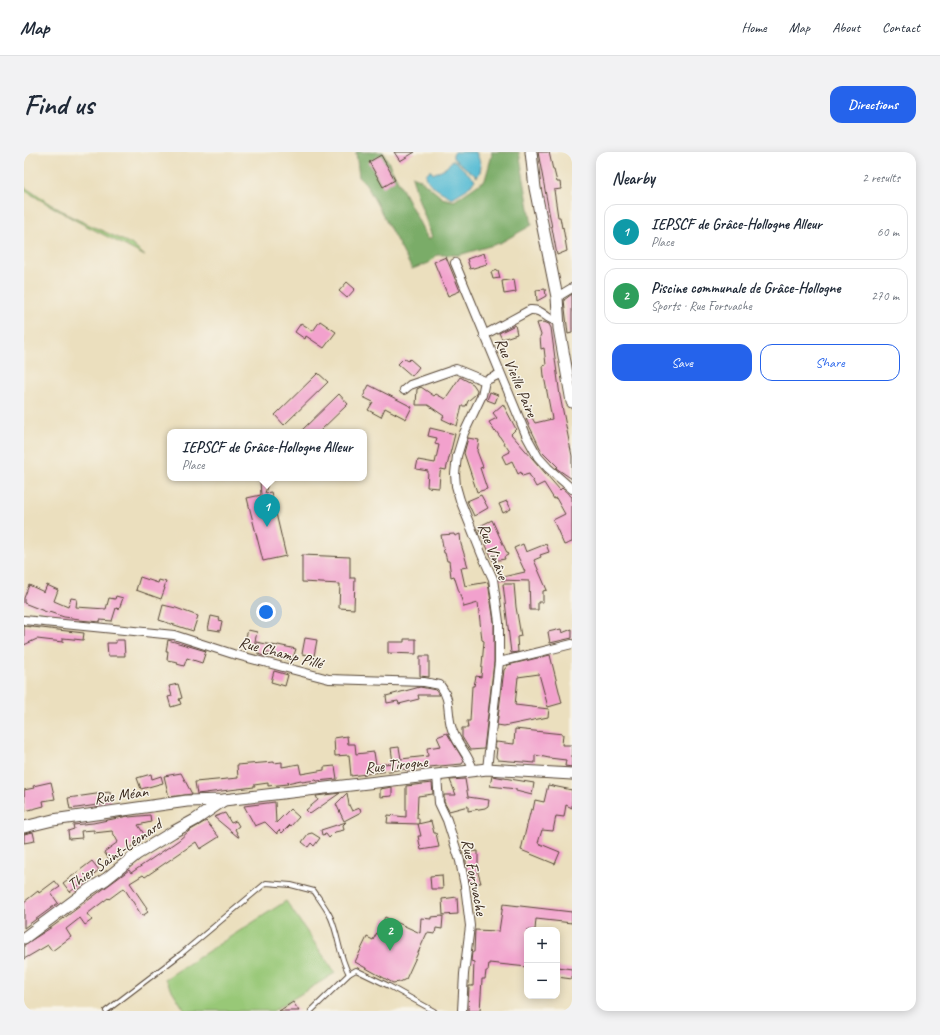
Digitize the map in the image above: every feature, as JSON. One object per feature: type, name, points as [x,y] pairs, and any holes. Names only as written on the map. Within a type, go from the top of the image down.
[{"type":"street","points":[[531,152],[535,188],[556,297],[558,321],[572,402]]},
{"type":"street","name":"Rue Vieille Paire","points":[[455,262],[527,437],[538,457],[572,489]]},
{"type":"street","points":[[556,297],[572,288]]},
{"type":"street","points":[[484,335],[530,310],[536,310],[542,313],[552,321],[558,321]]},
{"type":"street","points":[[404,390],[410,384],[456,369],[489,379],[500,374]]},
{"type":"street","name":"Rue Vinâve","points":[[487,769],[499,662],[499,622],[493,579],[460,500],[456,480],[457,456],[464,433],[489,379]]},
{"type":"street","name":"Rue Champ Pillé","points":[[24,620],[174,635],[233,654],[329,680],[424,682],[440,685],[445,692],[448,701],[451,727],[457,741],[472,763],[474,770]]},
{"type":"street","points":[[499,662],[572,644]]},
{"type":"street","name":"Rue Tirogne","points":[[224,800],[487,769],[572,774]]},
{"type":"street","name":"Rue Forsvache","points":[[437,775],[439,803],[447,820],[466,886],[470,926],[464,974],[462,1011]]},
{"type":"street","name":"Rue Méan","points":[[24,827],[53,820],[187,801],[224,800]]},
{"type":"street","name":"Thier Saint-Léonard","points":[[24,938],[90,889],[106,879],[137,854],[195,820],[224,800]]},
{"type":"lane","points":[[106,1011],[181,954],[266,883],[291,885],[314,892],[331,917],[341,955],[349,974]]},
{"type":"lane","points":[[311,1011],[349,974],[356,970],[434,1011]]},
{"type":"green space","points":[[356,152],[383,152],[428,239],[432,237],[412,176],[420,179],[442,198],[454,201],[485,180],[492,155],[491,152],[519,152],[532,225],[500,243],[459,255],[437,255],[429,263],[412,269],[366,184],[359,177]]},
{"type":"green space","points":[[24,187],[70,216],[131,244],[145,256],[73,219],[24,190]]},
{"type":"green space","points":[[286,901],[335,973],[273,1011],[185,1011],[165,979]]},
{"type":"water","points":[[455,152],[476,152],[481,168],[477,177],[453,158],[453,154]]},
{"type":"water","points":[[452,160],[475,180],[467,189],[452,198],[432,185],[426,174],[431,171],[433,174],[447,167]]},
{"type":"building","points":[[394,152],[415,152],[400,161]]},
{"type":"building","points":[[538,152],[549,152],[557,182],[560,182],[561,189],[554,190],[558,217],[560,217],[562,228],[563,227],[567,251],[557,255]]},
{"type":"building","points":[[381,155],[395,180],[383,187],[369,162]]},
{"type":"building","points":[[484,253],[487,264],[470,269],[467,259]]},
{"type":"building","points":[[446,257],[460,291],[448,296],[434,262]]},
{"type":"building","points":[[498,270],[500,278],[493,279],[491,272]]},
{"type":"building","points":[[514,279],[516,292],[504,294],[502,281]]},
{"type":"building","points":[[347,282],[355,289],[347,298],[339,291]]},
{"type":"building","points":[[545,289],[546,296],[537,301],[536,290]]},
{"type":"building","points":[[572,294],[572,333],[568,334],[564,300]]},
{"type":"building","points":[[320,321],[336,332],[324,348],[306,336],[305,339],[295,332],[301,323],[313,331]]},
{"type":"building","points":[[544,322],[549,324],[551,328],[560,396],[572,456],[572,479],[556,468],[558,467],[541,450],[526,419],[531,416],[535,423],[552,419],[544,376],[543,366],[546,365],[544,348],[541,349],[541,335],[537,323]]},
{"type":"building","points":[[515,325],[517,334],[502,339],[499,333]]},
{"type":"building","points":[[404,358],[408,361],[410,359],[419,367],[412,376],[398,364]]},
{"type":"building","points":[[318,373],[328,382],[284,425],[275,415]]},
{"type":"building","points":[[460,377],[473,384],[477,390],[476,394],[468,401],[466,406],[462,406],[457,426],[442,419],[444,416],[428,405],[416,405],[417,389],[421,387],[434,396],[436,394],[445,399]]},
{"type":"building","points":[[369,385],[412,407],[406,419],[385,408],[381,417],[368,410],[373,402],[363,397]]},
{"type":"building","points":[[490,392],[498,395],[495,403],[487,400]]},
{"type":"building","points":[[339,394],[348,404],[322,429],[303,429]]},
{"type":"building","points":[[503,404],[516,429],[511,434],[560,490],[562,488],[572,497],[572,542],[564,545],[553,520],[565,514],[556,498],[554,499],[544,483],[536,487],[529,474],[522,476],[521,472],[518,474],[512,461],[506,464],[502,456],[510,452],[489,422],[497,418],[493,413]]},
{"type":"building","points":[[430,428],[455,434],[446,470],[441,469],[439,488],[427,487],[428,471],[416,469],[418,460],[435,463],[439,445],[435,444],[437,438],[428,436]]},
{"type":"building","points":[[468,438],[479,440],[477,451],[483,467],[480,468],[487,489],[477,492],[464,453]]},
{"type":"building","points":[[260,481],[269,481],[265,493],[271,492],[286,556],[263,561],[247,498],[261,495]]},
{"type":"building","points":[[481,495],[488,508],[474,516],[467,501]]},
{"type":"building","points":[[507,501],[511,509],[503,513],[499,504]]},
{"type":"building","points":[[492,520],[508,555],[504,557],[505,559],[493,561],[478,527]]},
{"type":"building","points":[[454,534],[455,536],[460,534],[461,544],[468,567],[461,568],[465,586],[488,582],[494,622],[494,662],[484,749],[470,750],[462,737],[462,728],[468,728],[467,721],[470,721],[472,686],[474,686],[476,676],[481,677],[484,641],[482,640],[478,603],[464,607],[454,576],[451,577],[449,561],[447,561],[444,553],[441,535]]},
{"type":"building","points":[[523,544],[526,552],[546,544],[549,552],[540,555],[541,557],[534,560],[547,590],[543,591],[543,602],[538,602],[538,610],[530,610],[529,581],[499,580],[498,578],[525,572],[514,548]]},
{"type":"building","points":[[302,555],[350,557],[350,578],[355,578],[354,609],[339,608],[340,584],[302,582]]},
{"type":"building","points":[[140,577],[158,583],[159,580],[166,582],[161,599],[136,590]]},
{"type":"building","points":[[503,584],[514,584],[521,636],[517,637],[518,652],[511,653]]},
{"type":"building","points":[[29,585],[44,592],[47,585],[58,590],[54,601],[68,607],[71,598],[77,599],[76,607],[106,609],[109,598],[115,599],[116,596],[123,598],[119,609],[116,608],[112,621],[100,620],[100,622],[79,620],[80,619],[49,613],[24,603],[24,598]]},
{"type":"building","points":[[163,605],[198,616],[193,631],[159,620]]},
{"type":"building","points":[[211,616],[220,618],[219,620],[222,621],[220,631],[208,629]]},
{"type":"building","points":[[24,626],[84,633],[83,640],[63,638],[63,642],[37,639],[24,645]]},
{"type":"building","points":[[561,629],[562,633],[572,629],[572,638],[550,643],[548,632]]},
{"type":"building","points":[[248,630],[257,632],[254,646],[244,643]]},
{"type":"building","points":[[305,638],[317,640],[314,656],[302,654]]},
{"type":"building","points":[[404,639],[416,639],[416,654],[388,653],[388,642],[404,642]]},
{"type":"building","points":[[116,640],[124,640],[125,656],[108,656],[107,643],[116,643]]},
{"type":"building","points":[[168,640],[206,651],[202,663],[187,658],[184,666],[177,664],[178,662],[167,660],[168,651],[166,651]]},
{"type":"building","points":[[256,642],[296,649],[292,661],[265,652],[264,656],[258,654],[258,651],[255,650]]},
{"type":"building","points":[[550,655],[562,703],[548,707],[539,674],[518,677],[515,705],[549,709],[548,717],[504,726],[497,725],[504,670],[508,665]]},
{"type":"building","points":[[420,656],[429,656],[429,677],[420,676]]},
{"type":"building","points":[[274,671],[288,675],[285,686],[271,682]]},
{"type":"building","points":[[178,684],[182,698],[179,699],[181,704],[171,707],[168,697],[172,696],[169,686]]},
{"type":"building","points":[[420,687],[436,690],[440,695],[418,695],[419,699],[399,704],[398,701],[387,703],[386,696]]},
{"type":"building","points":[[515,729],[563,734],[562,745],[572,745],[572,767],[565,766],[566,760],[535,755],[535,763],[498,760],[496,757],[497,748],[495,748],[496,742],[514,744]]},
{"type":"building","points":[[447,733],[464,761],[462,764],[351,776],[349,755],[335,756],[334,738],[347,736],[348,744],[355,744],[356,754],[374,752],[376,765],[393,763],[391,748],[399,747],[401,759],[428,756],[427,748],[441,746],[437,737]]},
{"type":"building","points":[[282,762],[282,767],[299,764],[301,774],[324,770],[324,767],[335,766],[337,779],[302,782],[301,780],[287,783],[288,784],[268,786],[268,783],[254,785],[254,787],[197,794],[195,782],[238,778],[237,765]]},
{"type":"building","points":[[181,773],[192,794],[169,797],[164,776]]},
{"type":"building","points":[[151,774],[152,779],[161,776],[163,783],[141,789],[137,778]]},
{"type":"building","points":[[492,776],[534,783],[532,795],[516,791],[516,789],[490,786]]},
{"type":"building","points":[[465,779],[468,797],[489,800],[488,806],[485,808],[468,811],[468,806],[449,811],[444,802],[444,795],[456,795],[450,780]]},
{"type":"building","points":[[51,782],[55,799],[43,801],[44,806],[25,811],[24,790],[34,788],[33,786]]},
{"type":"building","points":[[432,783],[433,794],[418,796],[417,818],[419,818],[419,824],[387,823],[388,815],[406,817],[406,786]]},
{"type":"building","points":[[548,785],[572,790],[572,808],[566,805],[564,817],[556,816],[553,831],[542,830],[538,843],[560,852],[555,864],[521,850],[531,809],[533,810],[535,800],[544,802]]},
{"type":"building","points":[[392,787],[392,796],[380,797],[380,789]]},
{"type":"building","points":[[110,792],[111,803],[70,809],[68,798]]},
{"type":"building","points":[[340,793],[310,814],[306,810],[318,800],[316,796]]},
{"type":"building","points":[[347,793],[349,805],[352,811],[360,808],[361,812],[344,821],[336,804]]},
{"type":"building","points":[[275,802],[276,823],[290,809],[299,817],[282,833],[279,830],[277,834],[265,822],[255,826],[244,806]]},
{"type":"building","points":[[225,813],[231,823],[236,821],[239,826],[235,829],[239,837],[214,817]]},
{"type":"building","points":[[150,815],[151,822],[138,825],[146,837],[111,862],[104,852],[118,842],[112,831],[94,833],[94,830],[81,831],[82,838],[69,839],[68,831],[74,829],[73,825],[93,823],[128,816]]},
{"type":"building","points":[[206,821],[219,837],[200,849],[196,842],[145,877],[143,875],[130,883],[147,908],[146,909],[148,912],[142,916],[124,888],[87,914],[92,920],[85,925],[80,918],[66,929],[71,937],[52,951],[48,945],[24,959],[24,945],[52,927],[129,870],[131,873],[179,840],[189,831]]},
{"type":"building","points":[[431,821],[434,833],[436,833],[439,847],[421,850],[418,836],[421,836],[418,824]]},
{"type":"building","points":[[346,822],[343,825],[344,830],[335,832],[329,838],[326,834],[322,835],[321,830]]},
{"type":"building","points":[[33,832],[35,841],[24,843],[24,834]]},
{"type":"building","points":[[312,833],[320,838],[314,846],[311,843],[308,847],[302,842],[308,834]]},
{"type":"building","points":[[478,851],[478,873],[481,883],[470,883],[466,863],[466,852]]},
{"type":"building","points":[[92,861],[99,870],[70,892],[63,883]]},
{"type":"building","points":[[442,875],[443,889],[431,889],[430,876]]},
{"type":"building","points":[[55,881],[60,887],[51,893],[58,903],[24,928],[24,902],[38,891],[39,893]]},
{"type":"building","points":[[457,897],[458,914],[443,915],[442,899]]},
{"type":"building","points":[[503,904],[572,912],[572,923],[536,919],[535,927],[524,927],[524,967],[489,963],[485,979],[482,979],[480,1011],[468,1011],[469,986],[473,986],[474,962],[471,961],[472,952],[474,952],[475,930],[499,931]]},
{"type":"building","points":[[443,916],[442,929],[436,928],[435,934],[427,933],[406,979],[393,983],[355,962],[367,937],[373,940],[385,917],[420,933],[421,918],[431,919],[431,917]]},
{"type":"building","points":[[560,967],[572,969],[572,979],[560,977]]},
{"type":"building","points":[[293,1002],[299,1011],[279,1011]]},
{"type":"place","name":"IEPSCF de Grâce-Hollogne Alleur","points":[[267,527]]},
{"type":"place","name":"Piscine communale de Grâce-Hollogne","points":[[390,951]]}]
